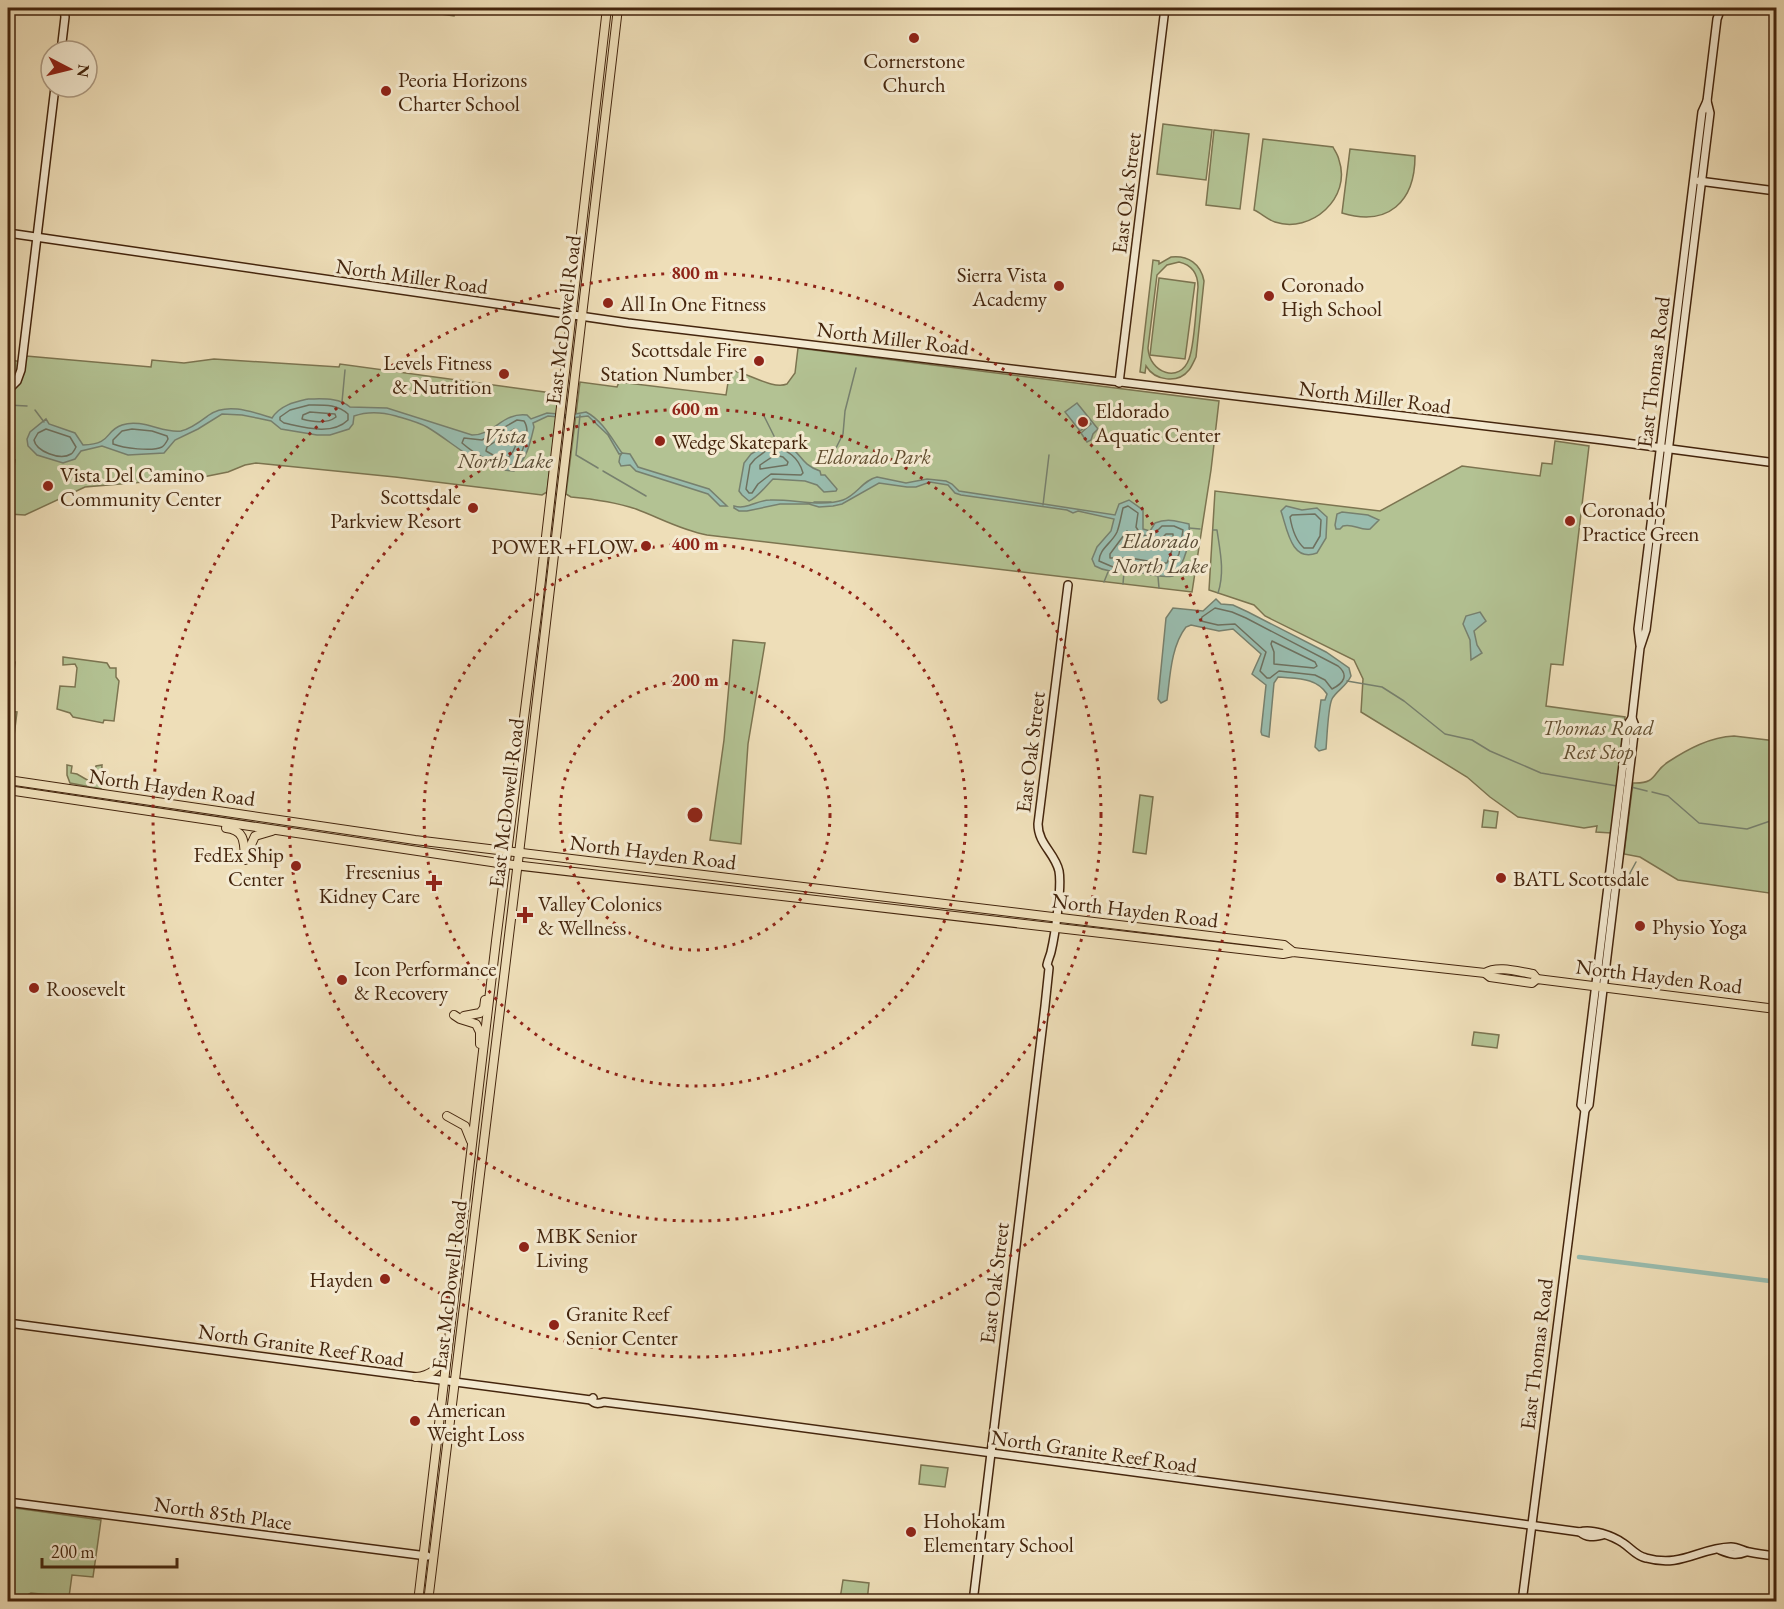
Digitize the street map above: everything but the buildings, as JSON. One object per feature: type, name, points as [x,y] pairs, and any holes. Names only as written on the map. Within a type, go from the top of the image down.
[{"type":"main road","name":"East McDowell Road","points":[[418,1602],[607,8]]},
{"type":"main road","name":"East McDowell Road","points":[[428,1602],[519,854],[618,8]]},
{"type":"main road","name":"North Hayden Road","points":[[8,780],[250,817],[519,854],[1284,945],[1293,952]]},
{"type":"main road","name":"North Hayden Road","points":[[8,790],[517,866],[1283,954],[1293,952],[1485,972],[1493,977],[1532,983],[1537,979]]},
{"type":"main road","points":[[249,826],[250,817]]},
{"type":"main road","points":[[214,822],[238,831],[243,840],[245,860],[255,837],[275,830]]},
{"type":"main road","points":[[1165,941],[1166,932]]},
{"type":"main road","name":"North Hayden Road","points":[[1485,972],[1491,969],[1513,971],[1533,974],[1537,979],[1776,1009]]},
{"type":"main road","points":[[1493,977],[1511,976],[1513,971]]},
{"type":"main road","points":[[464,1016],[476,1015],[482,1011],[487,986],[492,980]]},
{"type":"main road","points":[[454,1014],[460,1019],[472,1021],[479,1027],[480,1080]]},
{"type":"main road","points":[[447,1116],[465,1126],[473,1145]]},
{"type":"main road","points":[[460,1256],[470,1257]]},
{"type":"main road","points":[[416,1377],[425,1376],[434,1371],[448,1353]]},
{"type":"main road","points":[[431,1495],[441,1496]]},
{"type":"street","points":[[61,39],[65,17],[64,8]]},
{"type":"street","name":"East Oak Street","points":[[1119,383],[1165,8]]},
{"type":"street","name":"East Thomas Road","points":[[1715,8],[1717,19]]},
{"type":"street","name":"East Thomas Road","points":[[1600,987],[1624,781],[1628,724],[1632,718],[1640,648],[1638,629],[1665,448],[1697,181],[1702,112],[1707,101],[1720,8]]},
{"type":"street","points":[[8,390],[17,381],[21,370],[54,99]]},
{"type":"street","points":[[1697,181],[1776,191]]},
{"type":"street","name":"North Miller Road","points":[[8,233],[581,317],[1776,463]]},
{"type":"street","points":[[8,449],[10,457],[8,505]]},
{"type":"street","name":"East Oak Street","points":[[973,1602],[1049,968],[1053,958],[1050,954],[1059,887],[1058,870],[1042,843],[1038,824],[1068,585]]},
{"type":"street","name":"East Thomas Road","points":[[1522,1602],[1585,1110],[1581,1105],[1611,924],[1609,907],[1611,861],[1618,834]]},
{"type":"street","name":"North Granite Reef Road","points":[[8,1323],[1580,1532],[1595,1531],[1615,1539],[1641,1556],[1664,1561],[1681,1561],[1703,1552],[1731,1547],[1746,1552],[1776,1556]]},
{"type":"street","name":"North 85th Place","points":[[8,1502],[434,1557]]},
{"type":"green space","points":[[427,8],[455,8],[454,16],[427,12]]},
{"type":"green space","points":[[1163,124],[1212,130],[1206,180],[1157,174]]},
{"type":"green space","points":[[1214,130],[1249,134],[1240,209],[1206,205]]},
{"type":"green space","points":[[1263,139],[1333,147],[1339,158],[1340,187],[1325,210],[1302,223],[1289,224],[1272,221],[1254,210]]},
{"type":"green space","points":[[1350,149],[1415,156],[1410,186],[1396,207],[1373,216],[1342,213]]},
{"type":"green space","points":[[1171,257],[1188,259],[1197,265],[1204,281],[1196,357],[1184,374],[1173,379],[1161,378],[1146,366],[1145,373],[1140,372],[1153,260],[1159,261],[1159,264]],"holes":[[[1184,263],[1193,270],[1198,282],[1193,344],[1185,367],[1172,373],[1165,372],[1154,364],[1148,348],[1157,275],[1167,265]]]},
{"type":"green space","points":[[1159,278],[1195,283],[1185,359],[1150,355]]},
{"type":"green space","name":"Eldorado Park","points":[[798,348],[1219,401],[1192,592],[707,535],[679,527],[628,507],[571,497],[566,494],[580,382],[617,387],[619,382],[726,395],[730,370],[774,385],[787,384],[795,373]]},
{"type":"green space","points":[[26,356],[151,367],[152,360],[184,363],[214,359],[339,367],[340,364],[559,394],[547,492],[542,495],[256,463],[203,477],[85,487],[25,515],[8,514],[15,460],[8,459],[8,359],[25,363]]},
{"type":"green space","name":"Thomas Road Rest Stop","points":[[1555,441],[1589,446],[1563,665],[1551,664],[1546,706],[1625,717],[1611,833],[1596,832],[1597,826],[1584,828],[1518,817],[1467,777],[1361,712],[1363,679],[1354,660],[1265,616],[1254,605],[1209,590],[1215,491],[1380,511],[1462,466],[1540,476],[1542,463],[1552,464]]},
{"type":"green space","points":[[733,640],[765,643],[748,744],[741,844],[710,840],[724,740]]},
{"type":"green space","points":[[63,657],[107,663],[110,668],[116,668],[116,677],[119,681],[114,721],[104,720],[103,723],[73,717],[70,713],[57,709],[60,686],[75,687],[77,668],[75,664],[63,665]]},
{"type":"green space","points":[[8,659],[15,662],[11,698],[8,700]]},
{"type":"green space","points":[[8,711],[17,712],[13,744],[8,743]]},
{"type":"green space","points":[[1734,736],[1776,741],[1776,894],[1678,880],[1640,857],[1624,854],[1633,783],[1647,782],[1668,762],[1700,744]]},
{"type":"green space","points":[[67,765],[72,766],[71,773],[89,781],[94,775],[96,766],[102,765],[101,789],[70,783]]},
{"type":"green space","points":[[1140,795],[1153,797],[1146,854],[1133,852]]},
{"type":"green space","points":[[1484,810],[1498,812],[1496,828],[1482,827]]},
{"type":"green space","points":[[1474,1032],[1499,1035],[1497,1048],[1472,1045]]},
{"type":"green space","points":[[921,1465],[948,1468],[945,1487],[919,1484]]},
{"type":"green space","points":[[8,1507],[101,1520],[93,1577],[72,1575],[69,1597],[31,1593],[29,1601],[8,1601]]},
{"type":"green space","points":[[843,1580],[869,1583],[867,1601],[840,1599]]},
{"type":"water","name":"Vista North Lake","points":[[308,399],[336,400],[350,407],[387,408],[472,435],[487,431],[518,415],[527,415],[531,419],[547,413],[570,415],[586,412],[602,425],[622,453],[619,454],[608,435],[588,416],[570,418],[548,416],[533,423],[534,427],[525,456],[514,471],[501,470],[478,461],[423,425],[396,416],[375,413],[354,416],[353,424],[349,429],[330,435],[281,429],[271,421],[242,415],[222,414],[175,440],[164,453],[128,455],[102,446],[81,451],[75,459],[63,463],[37,455],[28,446],[27,439],[30,432],[46,419],[49,424],[75,433],[83,445],[104,440],[116,428],[130,423],[181,431],[192,427],[216,411],[240,409],[272,418],[283,407]]},
{"type":"water","points":[[1077,403],[1098,429],[1087,442],[1081,433],[1091,424],[1080,431],[1065,412]]},
{"type":"water","points":[[765,441],[786,444],[792,448],[805,463],[820,471],[821,475],[825,475],[837,489],[836,491],[824,492],[817,485],[805,481],[773,479],[749,501],[739,491],[744,463],[751,454],[763,447]]},
{"type":"water","points":[[622,453],[630,454],[638,467],[709,489],[727,506],[720,506],[708,494],[636,471],[630,465],[621,466],[619,462]]},
{"type":"water","name":"Eldorado North Lake","points":[[877,477],[906,483],[927,479],[946,481],[959,491],[1115,515],[1119,504],[1129,500],[1143,510],[1143,529],[1150,531],[1155,523],[1164,521],[1189,524],[1188,544],[1181,565],[1173,576],[1162,577],[1129,571],[1104,570],[1095,566],[1092,559],[1097,547],[1111,531],[1114,519],[1078,511],[1073,513],[1067,510],[961,495],[955,493],[948,485],[930,482],[916,487],[879,483],[842,504],[833,506],[780,504],[747,511],[734,508],[734,506],[743,507],[770,500],[835,502],[848,498],[868,481]]},
{"type":"water","points":[[1286,506],[1302,510],[1317,508],[1327,517],[1326,538],[1317,553],[1308,555],[1296,549],[1288,534],[1281,511]]},
{"type":"water","points":[[1342,512],[1368,515],[1379,520],[1370,529],[1347,525],[1336,529],[1337,514]]},
{"type":"water","points":[[1216,599],[1221,604],[1233,605],[1326,652],[1349,668],[1351,676],[1331,703],[1326,749],[1319,751],[1315,747],[1321,700],[1325,700],[1327,694],[1317,684],[1306,680],[1278,677],[1274,683],[1269,737],[1262,735],[1266,685],[1252,674],[1261,654],[1233,629],[1219,631],[1191,625],[1186,627],[1174,652],[1167,700],[1161,703],[1158,699],[1166,618],[1173,608],[1203,611]]},
{"type":"water","points":[[1480,612],[1486,621],[1474,631],[1477,645],[1482,653],[1471,660],[1470,640],[1463,624],[1466,616]]},
{"type":"waterway","points":[[833,454],[843,434],[845,411],[856,368]]},
{"type":"waterway","points":[[342,402],[345,370]]},
{"type":"waterway","points":[[8,405],[27,406]]},
{"type":"waterway","points":[[35,410],[44,422]]},
{"type":"waterway","points":[[580,415],[576,455],[598,468]]},
{"type":"waterway","points":[[764,416],[777,442]]},
{"type":"waterway","points":[[1043,505],[1049,455]]},
{"type":"waterway","points":[[603,471],[646,496]]},
{"type":"waterway","points":[[814,502],[831,502]]},
{"type":"waterway","points":[[1189,528],[1200,529]]},
{"type":"waterway","points":[[1213,530],[1217,530],[1221,562],[1218,593]]},
{"type":"waterway","points":[[1104,582],[1108,572]]},
{"type":"waterway","points":[[1123,584],[1124,572]]},
{"type":"waterway","points":[[1158,577],[1159,588]]},
{"type":"waterway","points":[[1347,681],[1382,687],[1404,701],[1445,734],[1472,740],[1490,751],[1541,773],[1617,786]]},
{"type":"waterway","points":[[1631,787],[1647,791]]},
{"type":"waterway","points":[[1652,792],[1668,796],[1699,823],[1747,829],[1776,819]]},
{"type":"waterway","points":[[1631,884],[1630,873],[1636,862]]},
{"type":"waterway","points":[[1579,1257],[1770,1281],[1776,1278]]},
{"type":"place","name":"Cornerstone Church","points":[[914,38]]},
{"type":"place","name":"Peoria Horizons Charter School","points":[[386,91]]},
{"type":"place","name":"Sierra Vista Academy","points":[[1059,286]]},
{"type":"place","name":"Coronado High School","points":[[1269,296]]},
{"type":"place","name":"All In One Fitness","points":[[608,303]]},
{"type":"place","name":"Scottsdale Fire Station Number 1","points":[[759,361]]},
{"type":"place","name":"Levels Fitness & Nutrition","points":[[504,374]]},
{"type":"place","name":"Eldorado Aquatic Center","points":[[1083,422]]},
{"type":"place","name":"Wedge Skatepark","points":[[660,441]]},
{"type":"place","name":"Vista Del Camino Community Center","points":[[48,486]]},
{"type":"place","name":"Scottsdale Parkview Resort","points":[[473,508]]},
{"type":"place","name":"Coronado Practice Green","points":[[1570,521]]},
{"type":"place","name":"POWER+FLOW","points":[[646,546]]},
{"type":"place","name":"FedEx Ship Center","points":[[296,866]]},
{"type":"place","name":"BATL Scottsdale","points":[[1501,878]]},
{"type":"place","name":"Fresenius Kidney Care","points":[[434,883]]},
{"type":"place","name":"Valley Colonics & Wellness","points":[[525,915]]},
{"type":"place","name":"Physio Yoga","points":[[1640,926]]},
{"type":"place","name":"Icon Performance & Recovery","points":[[342,980]]},
{"type":"place","name":"Roosevelt","points":[[34,988]]},
{"type":"place","name":"MBK Senior Living","points":[[524,1247]]},
{"type":"place","name":"Hayden","points":[[385,1279]]},
{"type":"place","name":"Granite Reef Senior Center","points":[[554,1325]]},
{"type":"place","name":"American Weight Loss","points":[[415,1421]]},
{"type":"place","name":"Hohokam Elementary School","points":[[911,1532]]}]
